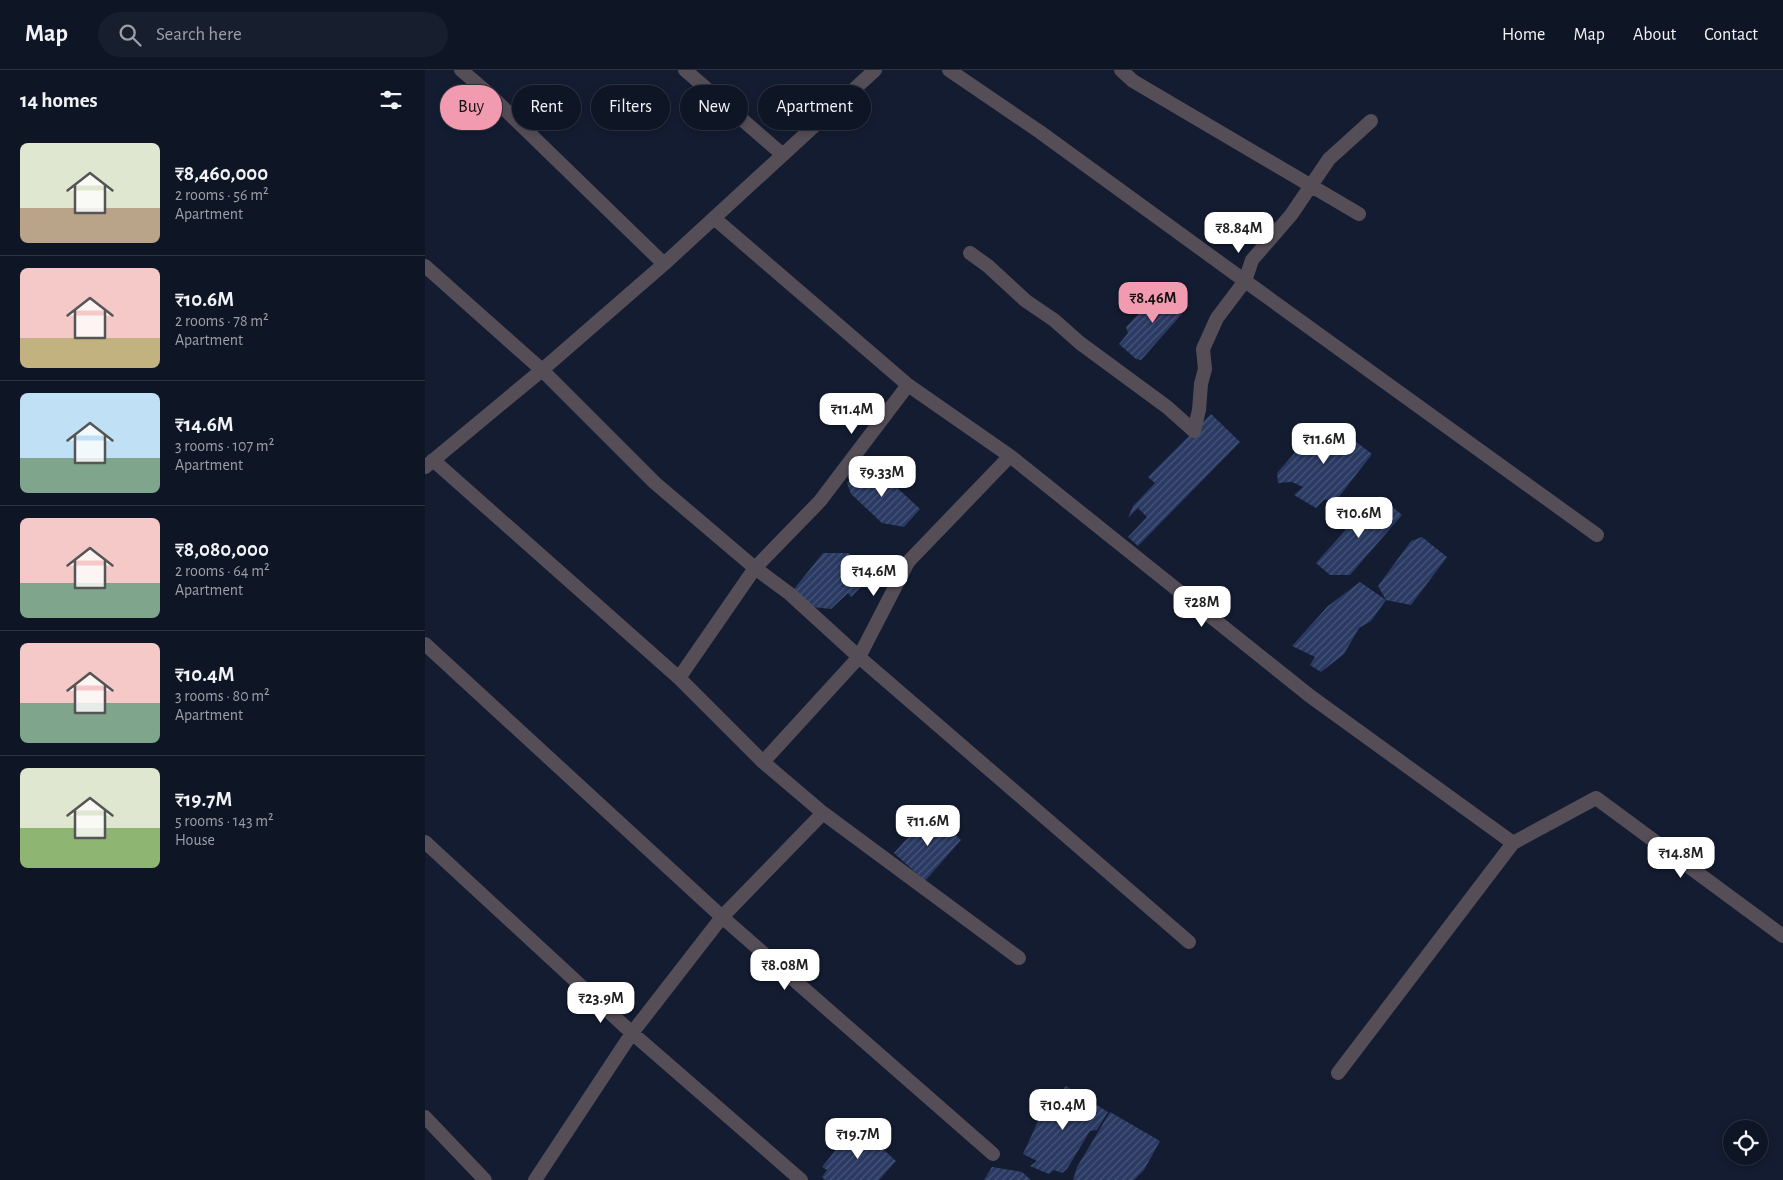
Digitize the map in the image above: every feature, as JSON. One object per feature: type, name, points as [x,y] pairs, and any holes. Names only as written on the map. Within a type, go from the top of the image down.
[{"type":"street","points":[[461,70],[488,93],[664,264]]},
{"type":"street","points":[[685,70],[783,154]]},
{"type":"street","points":[[875,70],[664,264],[542,370],[429,463],[679,678],[763,762],[823,813],[1019,958]]},
{"type":"street","points":[[949,70],[1040,132],[1597,535]]},
{"type":"street","points":[[1121,70],[1133,81],[1359,214]]},
{"type":"street","points":[[970,253],[988,266],[1026,301],[1167,407],[1194,431],[1205,370],[1203,349],[1217,318],[1245,281],[1252,260],[1291,215],[1329,158],[1371,122]]},
{"type":"street","points":[[714,218],[908,385],[1010,456],[1310,696],[1513,843]]},
{"type":"street","points":[[425,266],[542,370],[655,483],[755,568],[790,594],[859,657],[1189,942]]},
{"type":"street","points":[[679,678],[755,568],[819,501],[908,385]]},
{"type":"street","points":[[763,762],[859,657],[908,562],[1010,456]]},
{"type":"street","points":[[425,644],[723,917],[993,1154]]},
{"type":"street","points":[[1337,1073],[1513,843],[1596,798],[1783,936]]},
{"type":"street","points":[[538,1179],[631,1033],[723,917],[823,813]]},
{"type":"street","points":[[425,842],[631,1033],[801,1180]]},
{"type":"street","points":[[425,1117],[485,1180]]},
{"type":"building","points":[[1171,290],[1189,306],[1141,360],[1136,359],[1119,344],[1128,333],[1126,327],[1157,295]]},
{"type":"building","points":[[1211,414],[1240,442],[1138,546],[1128,537],[1147,517],[1138,508],[1128,518],[1133,506],[1155,483],[1148,477]]},
{"type":"building","points":[[1331,423],[1372,454],[1338,498],[1324,500],[1316,508],[1294,495],[1303,487],[1292,482],[1278,483],[1277,473],[1317,427]]},
{"type":"building","points":[[868,468],[880,472],[920,509],[904,527],[882,523],[851,494],[847,483],[854,473]]},
{"type":"building","points":[[1380,496],[1402,515],[1350,575],[1330,575],[1316,563],[1349,526],[1351,518],[1366,512]]},
{"type":"building","points":[[1422,537],[1447,557],[1411,605],[1386,600],[1378,586],[1411,541]]},
{"type":"building","points":[[823,553],[848,553],[872,576],[851,597],[848,593],[831,609],[804,606],[790,594]]},
{"type":"building","points":[[1360,582],[1386,600],[1371,621],[1359,628],[1344,654],[1321,672],[1310,665],[1315,657],[1292,646],[1328,606]]},
{"type":"building","points":[[931,812],[961,840],[925,881],[894,853]]},
{"type":"building","points":[[1066,1086],[1108,1112],[1097,1130],[1090,1131],[1067,1169],[1062,1173],[1054,1170],[1049,1174],[1030,1166],[1037,1161],[1023,1154],[1040,1117]]},
{"type":"building","points":[[1110,1112],[1160,1141],[1144,1170],[1134,1180],[1073,1180],[1077,1167]]},
{"type":"building","points":[[851,1131],[875,1142],[896,1161],[879,1180],[825,1180],[822,1177],[827,1170],[822,1167]]},
{"type":"building","points":[[992,1167],[1022,1172],[1031,1180],[984,1180]]}]
